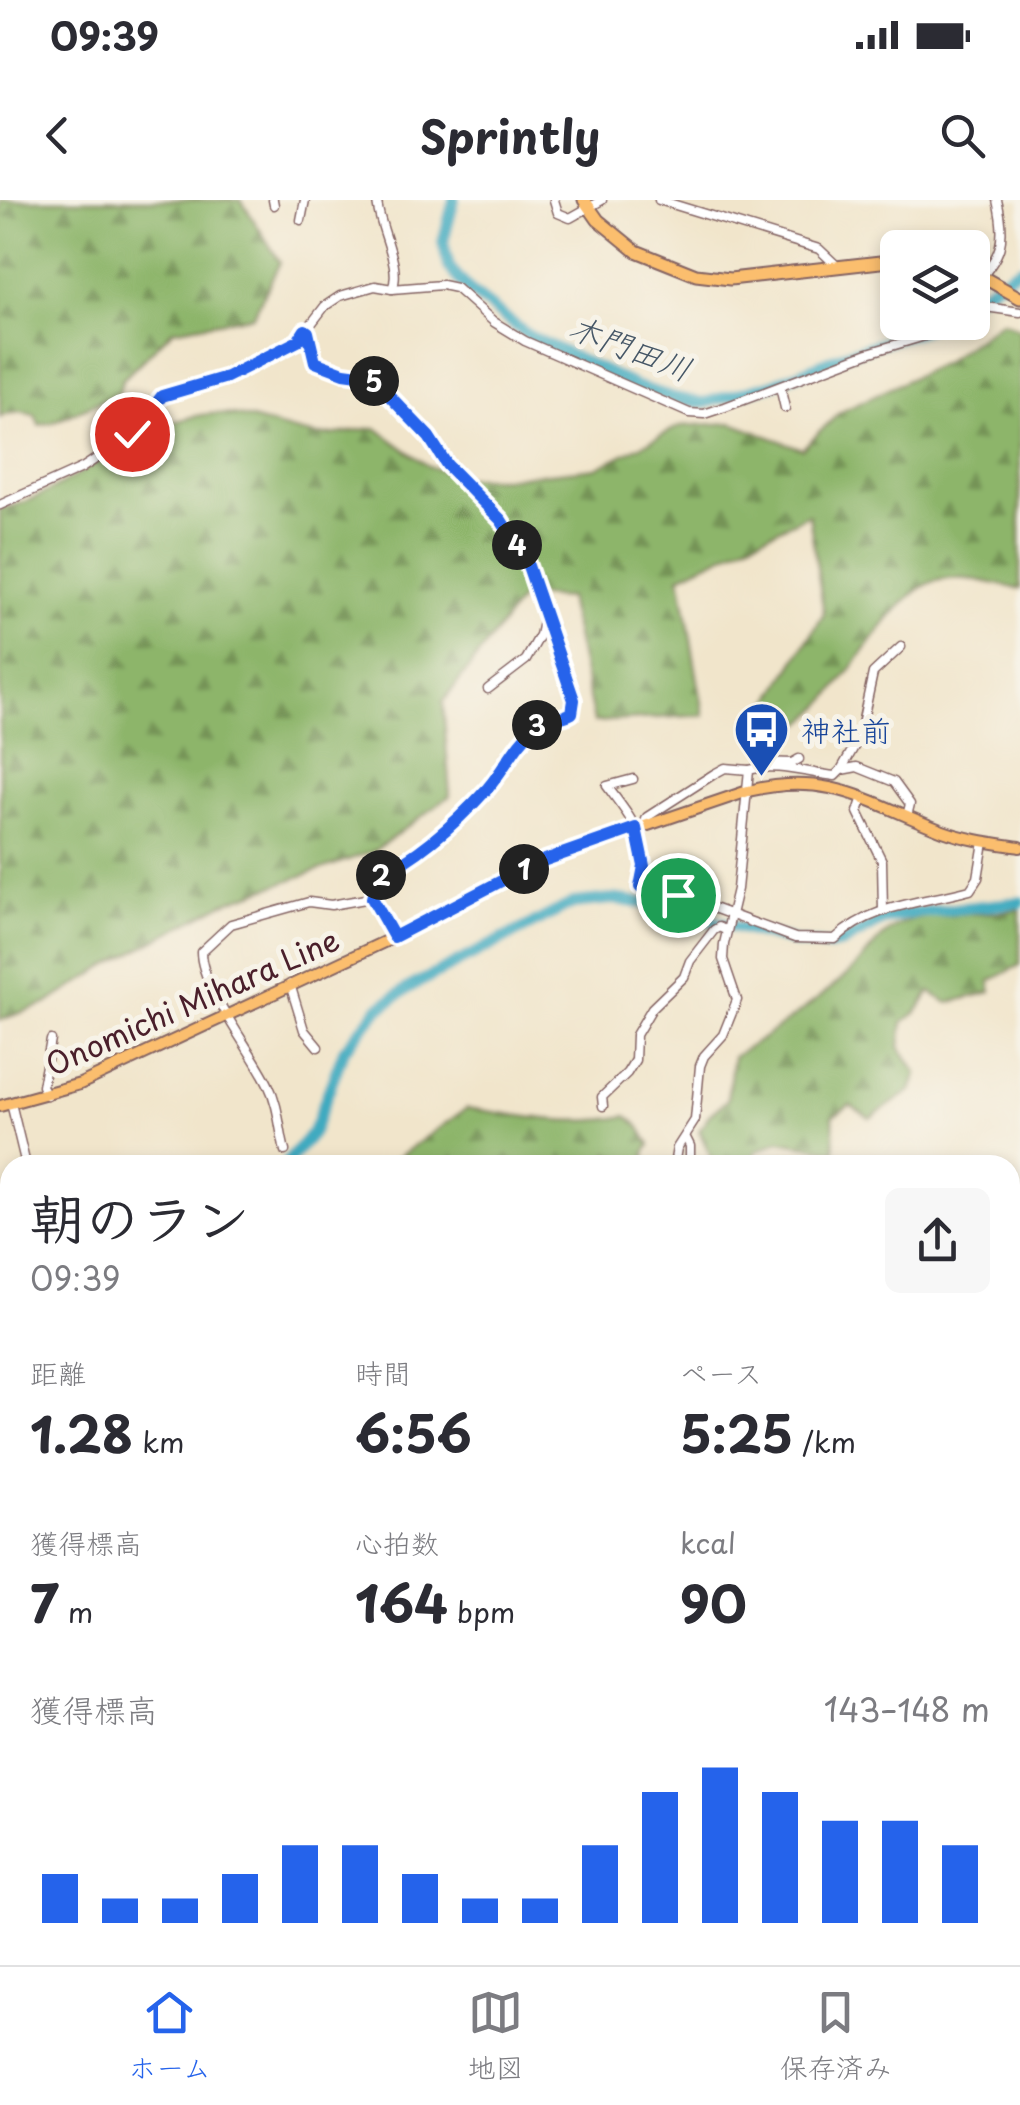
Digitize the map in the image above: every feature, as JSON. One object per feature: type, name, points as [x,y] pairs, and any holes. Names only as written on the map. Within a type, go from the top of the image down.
[{"type":"highway","points":[[587,205],[598,220],[636,251],[696,275],[730,279],[880,260]]},
{"type":"highway","points":[[990,280],[1020,298]]},
{"type":"main road","name":"Onomichi Mihara Line","points":[[6,1104],[80,1084],[394,937],[534,864],[748,791],[801,783],[828,786],[947,833],[1020,846]]},
{"type":"street","points":[[301,220],[305,200]]},
{"type":"street","points":[[378,200],[385,242],[396,267],[392,288]]},
{"type":"street","points":[[554,200],[558,213],[570,218],[602,200]]},
{"type":"street","points":[[659,200],[819,249],[837,266]]},
{"type":"street","points":[[990,270],[998,254],[1003,218],[997,200]]},
{"type":"street","points":[[0,504],[31,493],[94,460],[132,434],[162,396],[227,377],[298,341],[325,306],[340,296],[375,286],[456,288],[494,322],[525,341],[689,413],[704,414],[911,340]]},
{"type":"street","points":[[990,308],[1020,312]]},
{"type":"street","points":[[305,330],[315,362],[366,376],[378,384],[429,437],[447,465],[501,520],[526,560],[574,700],[572,713],[538,724],[509,754],[486,790],[405,863],[378,876],[372,898],[394,937]]},
{"type":"street","points":[[780,387],[785,408]]},
{"type":"street","points":[[488,689],[526,660],[540,635],[544,618]]},
{"type":"street","points":[[640,827],[647,817],[725,768],[748,770],[778,765],[794,772],[835,776],[859,738],[873,673],[902,647]]},
{"type":"street","points":[[676,1155],[699,1106],[704,1056],[723,1035],[738,1000],[723,958],[748,770],[754,763],[792,763],[798,759]]},
{"type":"street","points":[[842,770],[858,767],[894,782],[910,804],[907,816]]},
{"type":"street","points":[[632,779],[607,786],[640,827],[644,866],[640,887],[731,912],[795,938],[835,939],[852,925],[882,911],[970,890],[978,878],[984,842]]},
{"type":"street","points":[[863,797],[858,812],[882,861],[882,911]]},
{"type":"street","points":[[285,1151],[273,1096],[227,1014],[201,962],[200,952],[231,924],[309,902],[331,905],[372,898]]},
{"type":"street","points":[[603,1106],[602,1096],[636,1060],[636,1035],[652,1008],[684,977],[690,962],[714,930],[725,930]]},
{"type":"street","points":[[290,984],[304,1030],[318,1047]]},
{"type":"street","points":[[47,1095],[42,1086],[51,1040]]},
{"type":"street","points":[[6,1104],[23,1155]]},
{"type":"street","points":[[686,1138],[690,1155]]},
{"type":"green space","points":[[0,200],[241,200],[280,262],[253,316],[173,330],[122,380],[119,393],[54,422],[39,425],[35,415],[20,412],[0,419]]},
{"type":"green space","points":[[1002,321],[1020,330],[1020,589],[957,579],[936,581],[917,591],[897,609],[821,706],[802,723],[784,731],[761,729],[762,714],[824,614],[809,514],[680,576],[704,715],[594,722],[568,598],[524,595],[443,702],[450,796],[374,851],[224,903],[46,1004],[0,1020],[0,509],[50,490],[148,433],[202,415],[244,417],[315,435],[376,428],[428,466],[462,478],[504,478],[596,468],[680,426],[732,423],[802,449],[839,413],[944,362],[975,340],[990,340],[990,329]]},
{"type":"green space","points":[[1020,909],[1020,965],[990,981],[991,992],[948,1003],[930,992],[917,1012],[903,1022],[900,1047],[917,1073],[911,1091],[870,1118],[850,1105],[833,1116],[835,1151],[779,1141],[755,1155],[710,1155],[699,1131],[709,1115],[727,1100],[733,1057],[820,997],[897,926],[926,917]]},
{"type":"green space","points":[[467,1108],[567,1120],[627,1116],[639,1126],[650,1145],[645,1155],[401,1155]]},
{"type":"waterway","name":"木門田川","points":[[454,200],[443,242],[449,267],[470,291],[529,336],[635,386],[704,403],[773,384],[890,340]]},
{"type":"waterway","name":"木門田川","points":[[990,287],[1020,268]]},
{"type":"waterway","points":[[293,1155],[313,1132],[344,1050],[378,1009],[408,988],[573,903],[612,899],[643,903],[798,943],[827,946],[842,943],[883,920],[907,914],[1020,902]]},
{"type":"place","name":"神社前","points":[[762,778]]},
{"type":"route","points":[[132,434],[162,396],[227,377],[298,341],[305,330],[315,362],[366,376],[429,437],[447,465],[501,520],[526,560],[574,700],[572,713],[538,724],[509,754],[486,790],[405,863],[378,876],[372,898],[394,937],[534,864],[636,828],[644,866],[640,887],[678,895]]}]
